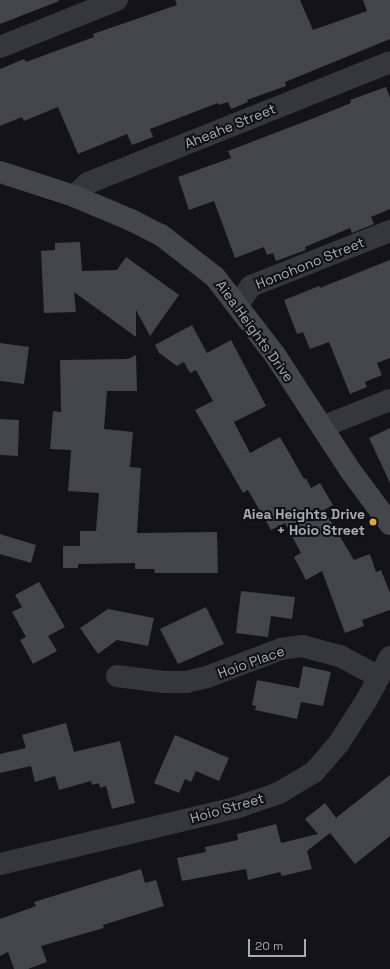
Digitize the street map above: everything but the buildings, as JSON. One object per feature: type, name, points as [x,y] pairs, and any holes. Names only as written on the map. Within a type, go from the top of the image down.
[{"type":"street","points":[[0,47],[117,0]]},
{"type":"street","name":"Aheahe Street","points":[[74,196],[88,183],[390,62]]},
{"type":"street","name":"Aiea Heights Drive","points":[[0,172],[74,196],[131,220],[161,235],[215,277],[238,304],[366,494],[390,524]]},
{"type":"street","name":"Honohono Street","points":[[238,304],[251,286],[390,231]]},
{"type":"street","points":[[322,427],[390,400]]},
{"type":"street","name":"Hoio Place","points":[[117,676],[164,682],[186,682],[207,678],[281,649],[302,646],[340,656],[379,677]]},
{"type":"street","name":"Hoio Street","points":[[0,864],[235,808],[279,792],[314,772],[339,743],[390,657]]},
{"type":"place","name":"Aiea Heights Drive + Hoio Street","points":[[373,522]]}]
